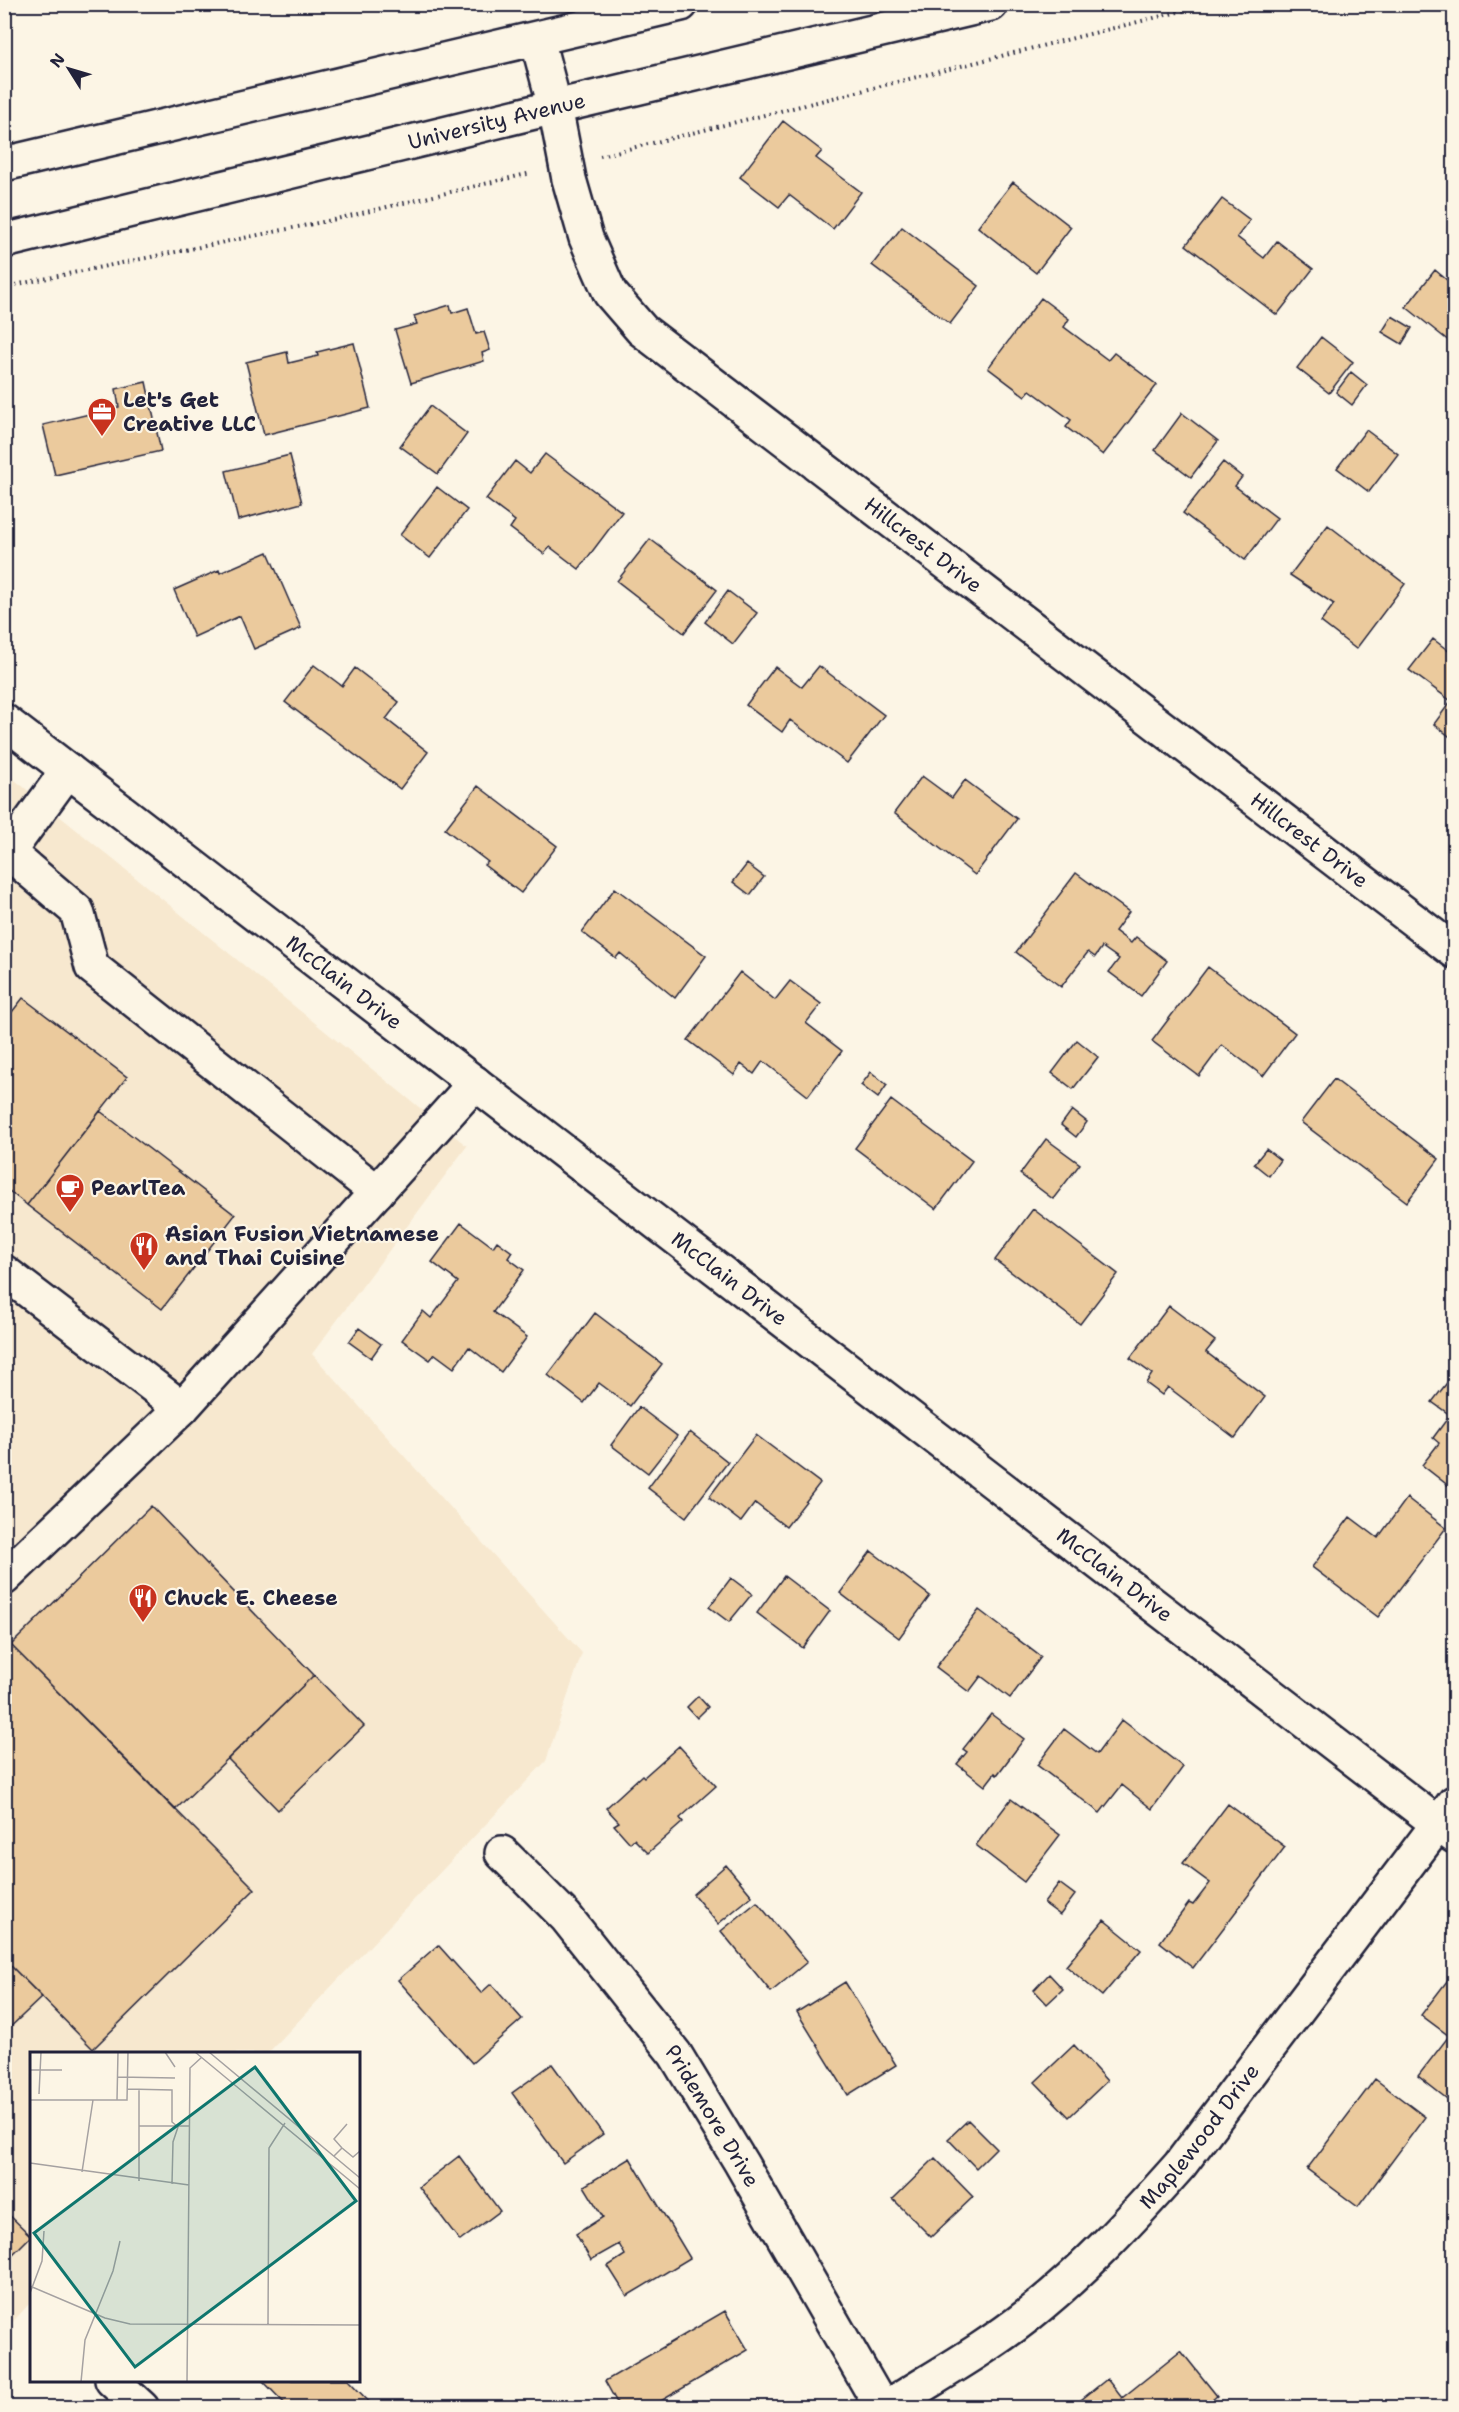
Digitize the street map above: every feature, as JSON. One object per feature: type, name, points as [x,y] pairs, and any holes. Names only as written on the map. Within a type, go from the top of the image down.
[{"type":"street","points":[[4,165],[681,4]]},
{"type":"street","name":"University Avenue","points":[[4,241],[991,4]]},
{"type":"street","name":"Hillcrest Drive","points":[[537,39],[586,238],[610,293],[642,330],[1455,951]]},
{"type":"street","name":"McClain Drive","points":[[4,721],[475,1083],[1449,1821]]},
{"type":"street","points":[[68,770],[6,855],[77,911],[92,967],[377,1192]]},
{"type":"street","points":[[4,1578],[182,1408],[475,1083]]},
{"type":"street","points":[[4,1272],[182,1408]]},
{"type":"street","name":"Maplewood Drive","points":[[884,2408],[1026,2317],[1087,2266],[1180,2165],[1449,1821]]},
{"type":"street","name":"Pridemore Drive","points":[[502,1853],[566,1917],[675,2054],[884,2408]]},
{"type":"street","points":[[113,2382],[142,2408]]},
{"type":"path","points":[[4,287],[332,220],[1210,4]]},
{"type":"shaded area","points":[[5,772],[467,1146],[312,1354],[582,1653],[546,1761],[269,2052],[30,2052],[30,2303],[5,2330]]},
{"type":"building","points":[[783,121],[822,151],[816,158],[861,192],[833,229],[789,195],[779,207],[740,177]]},
{"type":"building","points":[[1013,182],[1071,227],[1036,273],[978,227]]},
{"type":"building","points":[[1222,199],[1250,220],[1237,237],[1264,258],[1277,241],[1313,269],[1277,315],[1186,245]]},
{"type":"building","points":[[902,227],[979,286],[950,324],[872,265]]},
{"type":"building","points":[[1435,270],[1454,286],[1454,336],[1450,342],[1406,307]]},
{"type":"building","points":[[1041,298],[1069,319],[1064,327],[1108,360],[1114,353],[1157,385],[1103,455],[1066,427],[1071,420],[1030,390],[1025,396],[988,368]]},
{"type":"building","points":[[450,305],[452,313],[468,308],[476,334],[484,332],[490,350],[482,353],[484,361],[411,383],[395,330],[417,324],[414,316]]},
{"type":"building","points":[[1392,316],[1412,328],[1402,344],[1382,332]]},
{"type":"building","points":[[1321,337],[1353,362],[1329,393],[1297,368]]},
{"type":"building","points":[[354,343],[370,408],[264,435],[246,362],[287,352],[289,363],[318,356],[317,352]]},
{"type":"building","points":[[1351,372],[1367,385],[1352,405],[1336,392]]},
{"type":"building","name":"Let's Get Creative LLC","points":[[146,382],[161,451],[55,475],[43,425],[119,407],[116,389]]},
{"type":"building","points":[[430,406],[467,434],[438,474],[400,446]]},
{"type":"building","points":[[1182,413],[1218,441],[1191,477],[1155,450]]},
{"type":"building","points":[[1366,430],[1398,454],[1369,492],[1337,468]]},
{"type":"building","points":[[545,454],[622,512],[579,569],[550,547],[544,554],[510,528],[515,521],[486,499],[515,461],[530,473]]},
{"type":"building","points":[[290,455],[302,503],[238,520],[226,471]]},
{"type":"building","points":[[1223,462],[1242,477],[1235,486],[1277,518],[1245,560],[1183,513]]},
{"type":"building","points":[[437,487],[467,510],[430,558],[400,535]]},
{"type":"building","points":[[1328,525],[1405,584],[1356,649],[1321,622],[1334,604],[1290,575]]},
{"type":"building","points":[[650,539],[717,590],[684,633],[617,581]]},
{"type":"building","points":[[268,552],[301,628],[254,649],[240,616],[194,637],[174,590]]},
{"type":"building","points":[[728,591],[757,613],[733,644],[705,622]]},
{"type":"building","points":[[1433,639],[1454,655],[1454,740],[1434,724],[1451,701],[1409,670]]},
{"type":"building","points":[[314,665],[342,686],[355,668],[399,702],[386,719],[428,752],[400,789],[285,702]]},
{"type":"building","points":[[819,666],[884,715],[847,763],[790,720],[782,732],[746,705],[775,667],[802,687]]},
{"type":"building","points":[[922,776],[952,798],[965,780],[1017,819],[975,875],[894,813]]},
{"type":"building","points":[[478,786],[557,846],[521,893],[484,865],[488,862],[445,829]]},
{"type":"building","points":[[747,864],[764,877],[750,895],[733,882]]},
{"type":"building","points":[[1076,873],[1129,912],[1115,931],[1131,943],[1136,937],[1167,961],[1141,996],[1109,972],[1119,959],[1102,947],[1095,957],[1088,952],[1061,987],[1016,952]]},
{"type":"building","points":[[615,888],[706,956],[675,998],[620,953],[616,958],[582,932]]},
{"type":"building","points":[[1208,967],[1295,1033],[1263,1076],[1222,1045],[1199,1076],[1152,1041]]},
{"type":"building","points":[[740,972],[775,1000],[790,981],[821,1004],[806,1023],[842,1051],[808,1096],[763,1061],[754,1074],[741,1064],[734,1075],[688,1040]]},
{"type":"building","points":[[23,998],[127,1077],[27,1205],[4,1187],[4,1022]]},
{"type":"building","points":[[1077,1040],[1098,1057],[1073,1089],[1052,1073]]},
{"type":"building","points":[[871,1072],[887,1085],[878,1098],[861,1085]]},
{"type":"building","points":[[1334,1079],[1439,1159],[1407,1202],[1301,1122]]},
{"type":"building","points":[[891,1100],[972,1161],[936,1209],[855,1148]]},
{"type":"building","points":[[1072,1110],[1087,1122],[1076,1137],[1061,1125]]},
{"type":"building","points":[[100,1111],[235,1215],[162,1309],[27,1205]]},
{"type":"building","points":[[1046,1139],[1080,1164],[1053,1199],[1020,1174]]},
{"type":"building","points":[[1266,1149],[1280,1160],[1269,1176],[1254,1164]]},
{"type":"building","points":[[1033,1209],[1118,1274],[1080,1324],[995,1260]]},
{"type":"building","points":[[461,1223],[493,1247],[497,1241],[512,1252],[508,1258],[524,1270],[493,1312],[527,1337],[501,1372],[469,1347],[454,1368],[435,1354],[430,1360],[402,1340],[423,1311],[431,1318],[458,1282],[432,1262]]},
{"type":"building","points":[[1169,1306],[1215,1341],[1206,1352],[1265,1397],[1235,1438],[1168,1387],[1162,1395],[1146,1383],[1152,1374],[1130,1358]]},
{"type":"building","points":[[595,1313],[662,1364],[630,1406],[599,1383],[584,1403],[548,1375]]},
{"type":"building","points":[[359,1328],[381,1344],[371,1358],[349,1342]]},
{"type":"building","points":[[1450,1379],[1454,1383],[1454,1490],[1422,1465],[1439,1443],[1433,1438],[1450,1415],[1432,1402]]},
{"type":"building","points":[[639,1407],[677,1436],[648,1473],[611,1445]]},
{"type":"building","points":[[690,1432],[728,1462],[686,1517],[648,1488]]},
{"type":"building","points":[[756,1435],[820,1483],[786,1527],[755,1503],[741,1522],[709,1497]]},
{"type":"building","points":[[1407,1498],[1446,1528],[1378,1617],[1312,1567],[1350,1517],[1378,1538]]},
{"type":"building","points":[[151,1506],[314,1675],[175,1810],[11,1645]]},
{"type":"building","points":[[871,1551],[930,1596],[899,1638],[840,1593]]},
{"type":"building","points":[[784,1576],[830,1611],[803,1648],[757,1613]]},
{"type":"building","points":[[731,1578],[752,1594],[729,1622],[709,1607]]},
{"type":"building","points":[[979,1610],[1041,1657],[1010,1698],[981,1676],[969,1692],[936,1667]]},
{"type":"building","points":[[11,1645],[255,1889],[93,2049],[4,1959],[4,1651]]},
{"type":"building","points":[[314,1675],[364,1726],[278,1810],[228,1759]]},
{"type":"building","points":[[698,1696],[708,1707],[697,1718],[687,1707]]},
{"type":"building","points":[[991,1714],[1024,1739],[997,1775],[995,1773],[985,1786],[957,1764],[967,1752],[963,1749]]},
{"type":"building","points":[[1122,1720],[1183,1767],[1152,1809],[1122,1785],[1100,1813],[1037,1765],[1064,1729],[1097,1754]]},
{"type":"building","points":[[679,1746],[716,1786],[680,1818],[683,1822],[648,1853],[634,1839],[630,1843],[614,1825],[619,1822],[606,1808],[642,1775],[644,1777]]},
{"type":"building","points":[[1011,1799],[1060,1835],[1024,1882],[976,1845]]},
{"type":"building","points":[[1228,1804],[1285,1847],[1193,1968],[1160,1942],[1189,1903],[1193,1905],[1210,1883],[1183,1863]]},
{"type":"building","points":[[726,1865],[752,1896],[718,1924],[693,1894]]},
{"type":"building","points":[[1059,1883],[1075,1895],[1060,1915],[1044,1903]]},
{"type":"building","points":[[757,1902],[807,1962],[771,1992],[721,1931]]},
{"type":"building","points":[[1104,1920],[1141,1950],[1102,1996],[1066,1966]]},
{"type":"building","points":[[438,1945],[481,1993],[491,1984],[522,2019],[472,2063],[398,1980]]},
{"type":"building","points":[[4,1959],[42,1997],[4,2033]]},
{"type":"building","points":[[1454,1972],[1454,2097],[1451,2102],[1418,2076],[1449,2036],[1421,2015]]},
{"type":"building","points":[[1049,1974],[1063,1989],[1047,2004],[1034,1990]]},
{"type":"building","points":[[845,1982],[896,2065],[848,2095],[797,2012]]},
{"type":"building","points":[[1074,2045],[1107,2081],[1069,2117],[1035,2082]]},
{"type":"building","points":[[552,2064],[603,2134],[563,2163],[512,2093]]},
{"type":"building","points":[[1375,2079],[1425,2117],[1358,2207],[1307,2169]]},
{"type":"building","points":[[968,2120],[996,2148],[976,2168],[948,2139]]},
{"type":"building","points":[[459,2156],[500,2211],[460,2241],[419,2187]]},
{"type":"building","points":[[630,2158],[690,2258],[627,2296],[608,2266],[625,2255],[619,2244],[591,2260],[576,2234],[603,2217],[584,2186]]},
{"type":"building","points":[[935,2158],[973,2197],[931,2237],[893,2199]]},
{"type":"building","points":[[4,2210],[30,2237],[4,2263]]},
{"type":"building","points":[[725,2311],[748,2350],[649,2408],[620,2408],[605,2381]]},
{"type":"building","points":[[1181,2351],[1217,2396],[1202,2408],[1071,2408],[1107,2379],[1122,2398]]},
{"type":"building","points":[[264,2382],[350,2382],[375,2408],[289,2408]]},
{"type":"place","name":"Let's Get Creative LLC","points":[[102,438]]},
{"type":"place","name":"PearlTea","points":[[70,1214]]},
{"type":"place","name":"Asian Fusion Vietnamese and Thai Cuisine","points":[[144,1272]]},
{"type":"place","name":"Chuck E. Cheese","points":[[143,1624]]}]
